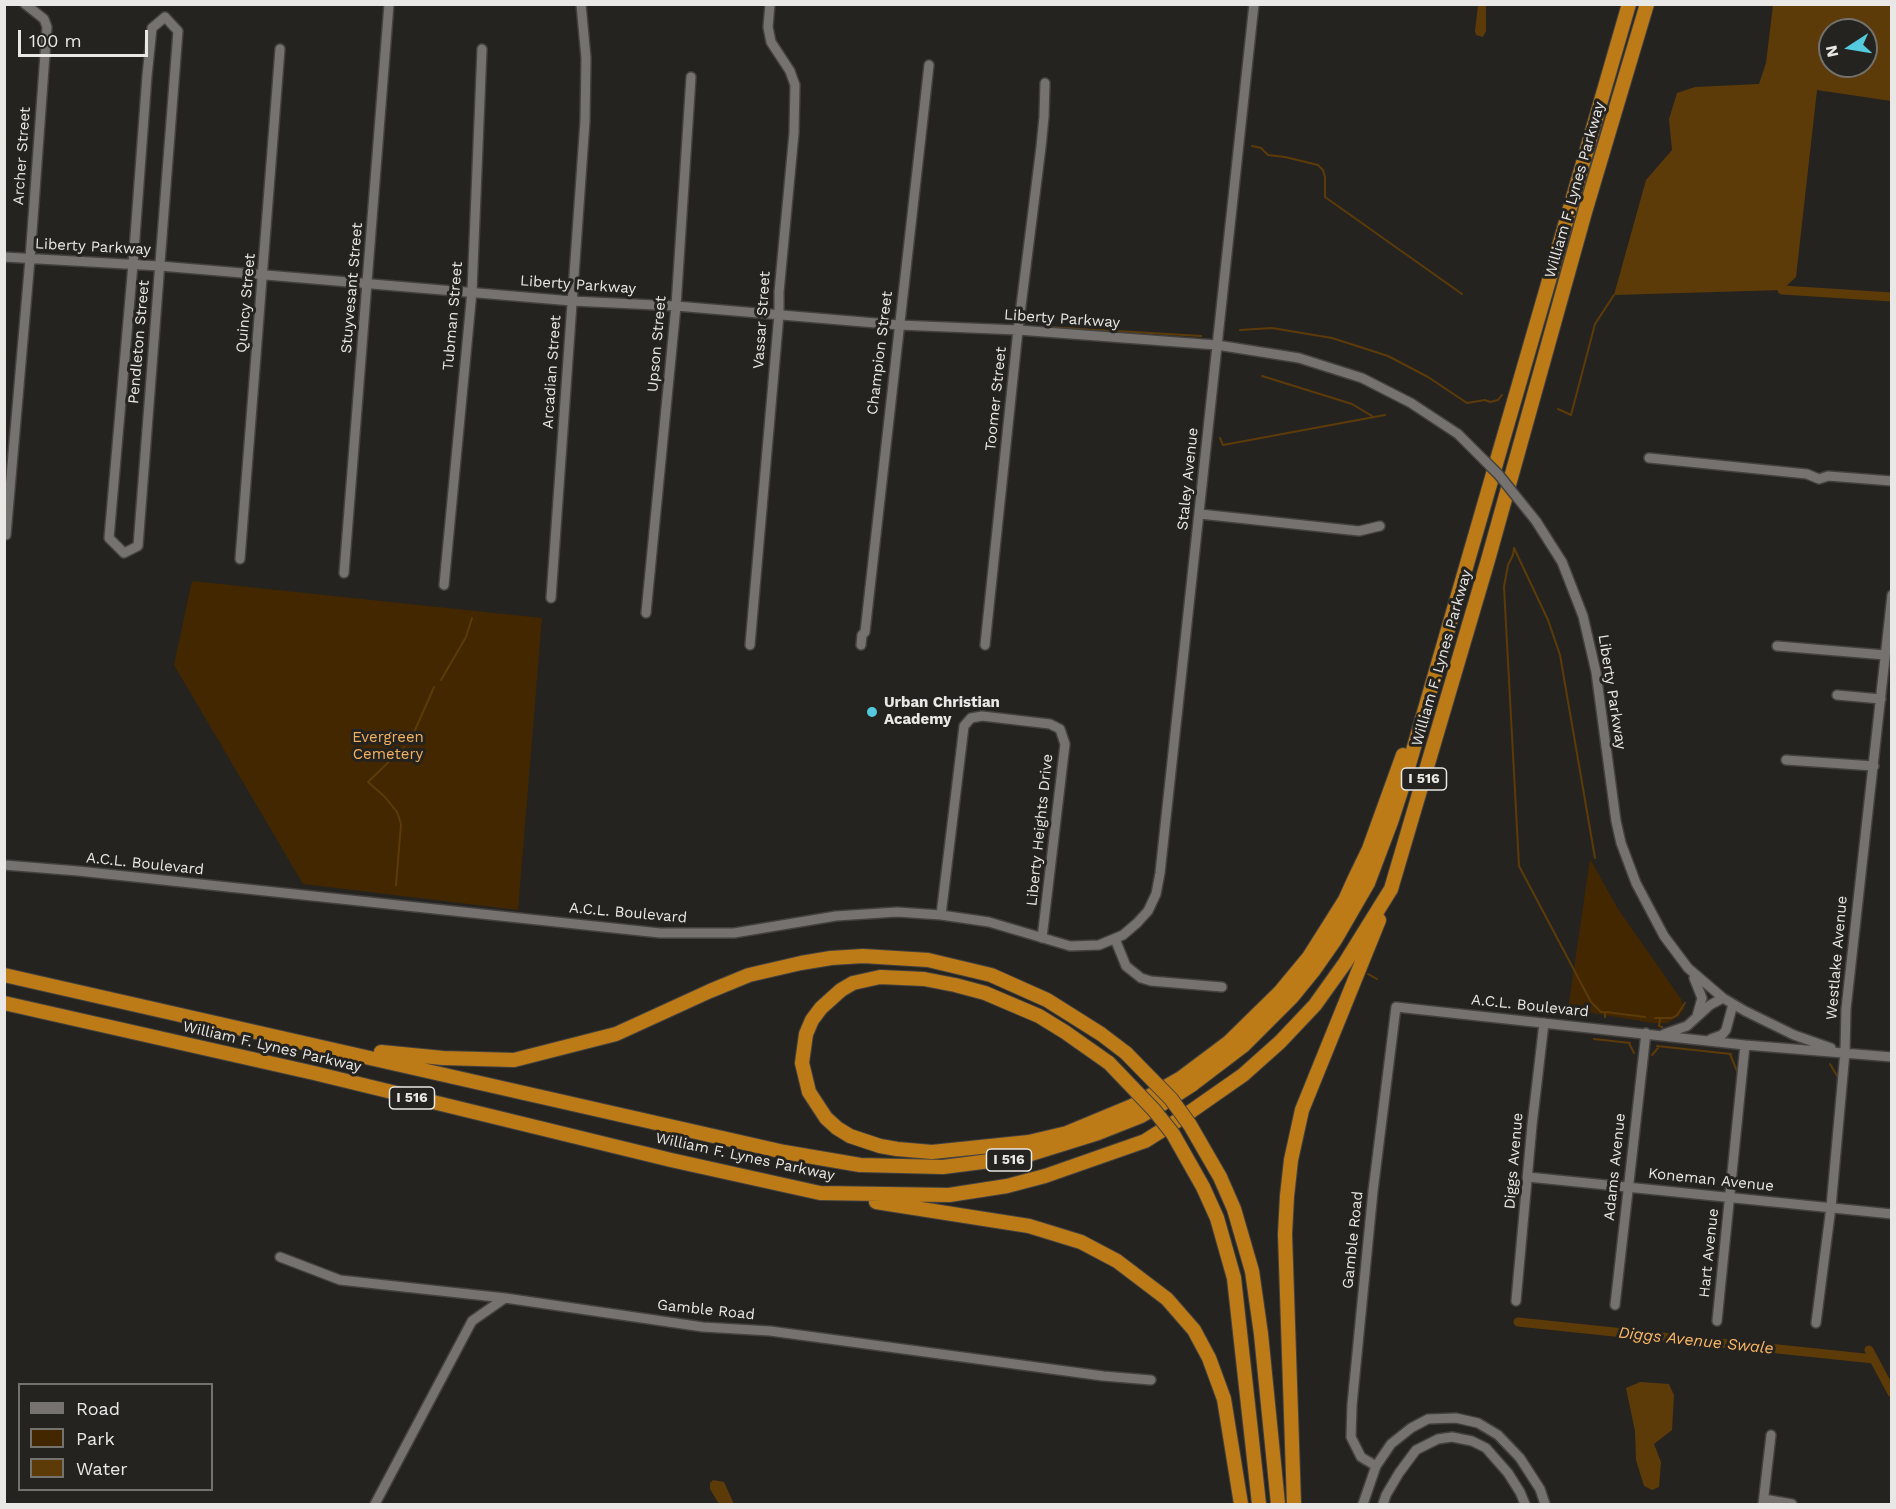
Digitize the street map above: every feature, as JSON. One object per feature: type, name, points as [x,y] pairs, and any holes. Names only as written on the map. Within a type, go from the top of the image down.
[{"type":"highway","name":"William F. Lynes Parkway","points":[[4,975],[784,1152],[851,1164],[907,1168],[973,1165],[1021,1157],[1072,1143],[1141,1116],[1193,1084],[1244,1046],[1280,1011],[1314,970],[1368,884],[1400,794],[1629,4]]},
{"type":"highway","name":"William F. Lynes Parkway","points":[[4,1003],[314,1073],[637,1152],[820,1193],[949,1196],[1007,1186],[1045,1176],[1145,1141],[1243,1075],[1280,1042],[1315,1005],[1346,963],[1391,889],[1647,4]]},
{"type":"highway","points":[[1259,1504],[1234,1278],[1220,1228],[1190,1161],[1167,1126],[1133,1086],[1108,1063],[1039,1016],[994,996],[924,979],[880,977],[853,983],[820,1008],[806,1034],[802,1063],[809,1092],[816,1106],[837,1128],[850,1136],[880,1146],[932,1152],[1008,1146],[1067,1133],[1132,1106],[1181,1078],[1252,1022],[1309,957],[1329,927],[1345,900],[1368,849],[1439,660]]},
{"type":"highway","points":[[1294,1504],[1286,1234],[1291,1160],[1302,1110],[1391,889]]},
{"type":"highway","points":[[319,1045],[443,1058],[514,1060],[616,1034],[749,975],[821,960],[863,956],[928,960],[991,975],[1047,1000],[1092,1028],[1126,1053],[1171,1099],[1190,1125],[1220,1177],[1234,1209],[1252,1271],[1278,1504]]},
{"type":"highway","points":[[820,1193],[1029,1226],[1080,1242],[1117,1261],[1144,1280],[1167,1299],[1194,1330],[1209,1358],[1224,1399],[1241,1504]]},
{"type":"street","name":"Archer Street","points":[[6,534],[47,27],[44,20],[25,4]]},
{"type":"street","name":"Stuyvesant Street","points":[[344,573],[389,4]]},
{"type":"street","name":"Arcadian Street","points":[[550,598],[586,79],[581,4]]},
{"type":"street","name":"Vassar Street","points":[[750,645],[778,292],[794,133],[795,85],[790,71],[771,42],[768,27],[770,4]]},
{"type":"street","name":"Staley Avenue","points":[[1115,939],[1131,929],[1144,916],[1152,903],[1158,885],[1254,4]]},
{"type":"street","name":"Pendleton Street","points":[[165,17],[178,31],[160,266],[138,546],[124,553],[109,538],[152,28],[165,17]]},
{"type":"street","name":"Quincy Street","points":[[240,559],[280,49]]},
{"type":"street","name":"Tubman Street","points":[[444,585],[472,291],[483,49]]},
{"type":"street","name":"Champion Street","points":[[861,645],[862,635],[865,632],[929,65]]},
{"type":"street","name":"Upson Street","points":[[646,613],[676,306],[691,77]]},
{"type":"street","name":"Toomer Street","points":[[985,645],[1018,330],[1040,157],[1045,83]]},
{"type":"street","name":"Liberty Parkway","points":[[4,257],[160,266],[572,301],[676,306],[899,325],[1018,330],[1217,345],[1299,358],[1362,378],[1412,403],[1458,434],[1499,475],[1536,521],[1562,562],[1583,616],[1596,672],[1616,821],[1628,865],[1644,901],[1664,936],[1691,970],[1723,998]]},
{"type":"street","points":[[1649,458],[1807,474],[1819,479],[1828,476],[1892,481]]},
{"type":"street","points":[[1200,514],[1359,531],[1380,526]]},
{"type":"street","name":"Westlake Avenue","points":[[1816,1323],[1831,1207],[1845,1052],[1846,1009],[1869,785],[1874,766],[1892,596]]},
{"type":"street","points":[[1777,646],[1885,655]]},
{"type":"street","points":[[1837,696],[1881,699]]},
{"type":"street","name":"Liberty Heights Drive","points":[[941,915],[964,726],[971,718],[982,716],[1050,724],[1059,729],[1065,744],[1042,938]]},
{"type":"street","points":[[1786,760],[1874,766]]},
{"type":"street","name":"A.C.L. Boulevard","points":[[4,865],[660,933],[735,933],[836,916],[883,912],[941,915],[989,922],[1062,945],[1079,947],[1099,945],[1115,939]]},
{"type":"street","points":[[1115,939],[1126,966],[1141,978],[1151,981],[1222,987]]},
{"type":"street","points":[[1691,970],[1702,998],[1701,1008],[1696,1017]]},
{"type":"street","points":[[1661,1035],[1682,1029],[1710,1005],[1723,998]]},
{"type":"street","name":"A.C.L. Boulevard","points":[[1723,998],[1794,1035],[1845,1052]]},
{"type":"street","points":[[1706,1040],[1717,1038],[1726,1030],[1733,1004]]},
{"type":"street","name":"A.C.L. Boulevard","points":[[1396,1007],[1745,1045],[1892,1057]]},
{"type":"street","name":"Gamble Road","points":[[1376,1466],[1361,1457],[1351,1437],[1352,1405],[1373,1191],[1396,1007]]},
{"type":"street","name":"Diggs Avenue","points":[[1516,1301],[1544,1023]]},
{"type":"street","name":"Adams Avenue","points":[[1615,1305],[1646,1033]]},
{"type":"street","name":"Hart Avenue","points":[[1717,1321],[1745,1045]]},
{"type":"street","name":"Koneman Avenue","points":[[1528,1177],[1892,1214]]},
{"type":"street","name":"Gamble Road","points":[[280,1257],[340,1280],[505,1298],[697,1326],[770,1331],[1151,1380]]},
{"type":"street","points":[[375,1504],[472,1321],[505,1298]]},
{"type":"street","points":[[1363,1504],[1376,1466],[1391,1444],[1428,1419],[1456,1418],[1478,1423],[1498,1435],[1520,1458],[1540,1489],[1545,1504]]},
{"type":"street","points":[[1406,1432],[1416,1450]]},
{"type":"street","points":[[1771,1435],[1763,1502],[1792,1504]]},
{"type":"street","points":[[1383,1504],[1399,1473],[1416,1450],[1438,1439],[1452,1437],[1472,1441],[1486,1448],[1508,1473],[1525,1504]]},
{"type":"green space","name":"Evergreen Cemetery","points":[[192,581],[542,618],[518,910],[303,884],[174,665]]},
{"type":"green space","points":[[1590,859],[1618,909],[1681,999],[1684,1009],[1679,1016],[1667,1023],[1653,1023],[1568,1009]]},
{"type":"water","points":[[1478,5],[1486,5],[1486,31],[1483,37],[1476,35],[1475,31]]},
{"type":"water","points":[[1773,5],[1891,5],[1891,101],[1817,90],[1796,277],[1782,290],[1614,295],[1646,180],[1672,150],[1669,119],[1677,93],[1695,87],[1759,84],[1766,63]]},
{"type":"water","points":[[1640,1382],[1669,1384],[1674,1395],[1672,1430],[1654,1444],[1661,1462],[1659,1487],[1652,1490],[1644,1486],[1636,1460],[1635,1431],[1626,1388]]},
{"type":"water","points":[[713,1480],[724,1482],[734,1504],[719,1504],[710,1489],[710,1483]]},
{"type":"waterway","points":[[1252,146],[1261,148],[1268,155],[1318,165],[1325,177],[1325,197],[1462,294]]},
{"type":"waterway","points":[[1782,290],[1892,297]]},
{"type":"waterway","points":[[1558,409],[1571,415],[1595,324],[1614,295]]},
{"type":"waterway","points":[[1050,327],[1201,336]]},
{"type":"waterway","points":[[1240,330],[1272,328],[1332,338],[1388,356],[1428,377],[1467,403],[1485,400],[1490,402],[1498,400],[1502,395]]},
{"type":"waterway","points":[[1262,376],[1352,404],[1372,416]]},
{"type":"waterway","points":[[1220,438],[1223,445],[1385,415]]},
{"type":"waterway","points":[[1514,548],[1504,587],[1519,866],[1591,1002],[1601,1012],[1605,1012],[1605,1017]]},
{"type":"waterway","points":[[1514,548],[1548,620],[1560,655],[1595,858]]},
{"type":"waterway","points":[[441,680],[466,637],[472,618]]},
{"type":"waterway","points":[[412,737],[434,687]]},
{"type":"waterway","points":[[396,885],[401,824],[397,812],[368,782],[404,747]]},
{"type":"waterway","points":[[1368,974],[1377,979]]},
{"type":"waterway","points":[[1655,1018],[1672,1018],[1677,1015],[1685,1003]]},
{"type":"waterway","points":[[1606,1012],[1645,1017]]},
{"type":"waterway","points":[[1660,1019],[1659,1026],[1662,1027]]},
{"type":"waterway","points":[[1594,1039],[1630,1043]]},
{"type":"waterway","points":[[1629,1043],[1634,1053]]},
{"type":"waterway","points":[[1657,1046],[1731,1054]]},
{"type":"waterway","points":[[1652,1055],[1658,1048]]},
{"type":"waterway","points":[[1730,1054],[1737,1071]]},
{"type":"waterway","points":[[1830,1064],[1839,1079]]},
{"type":"waterway","name":"Diggs Avenue Swale","points":[[1518,1322],[1874,1359]]},
{"type":"waterway","points":[[1869,1350],[1892,1393]]},
{"type":"place","name":"Urban Christian Academy","points":[[872,712]]}]
